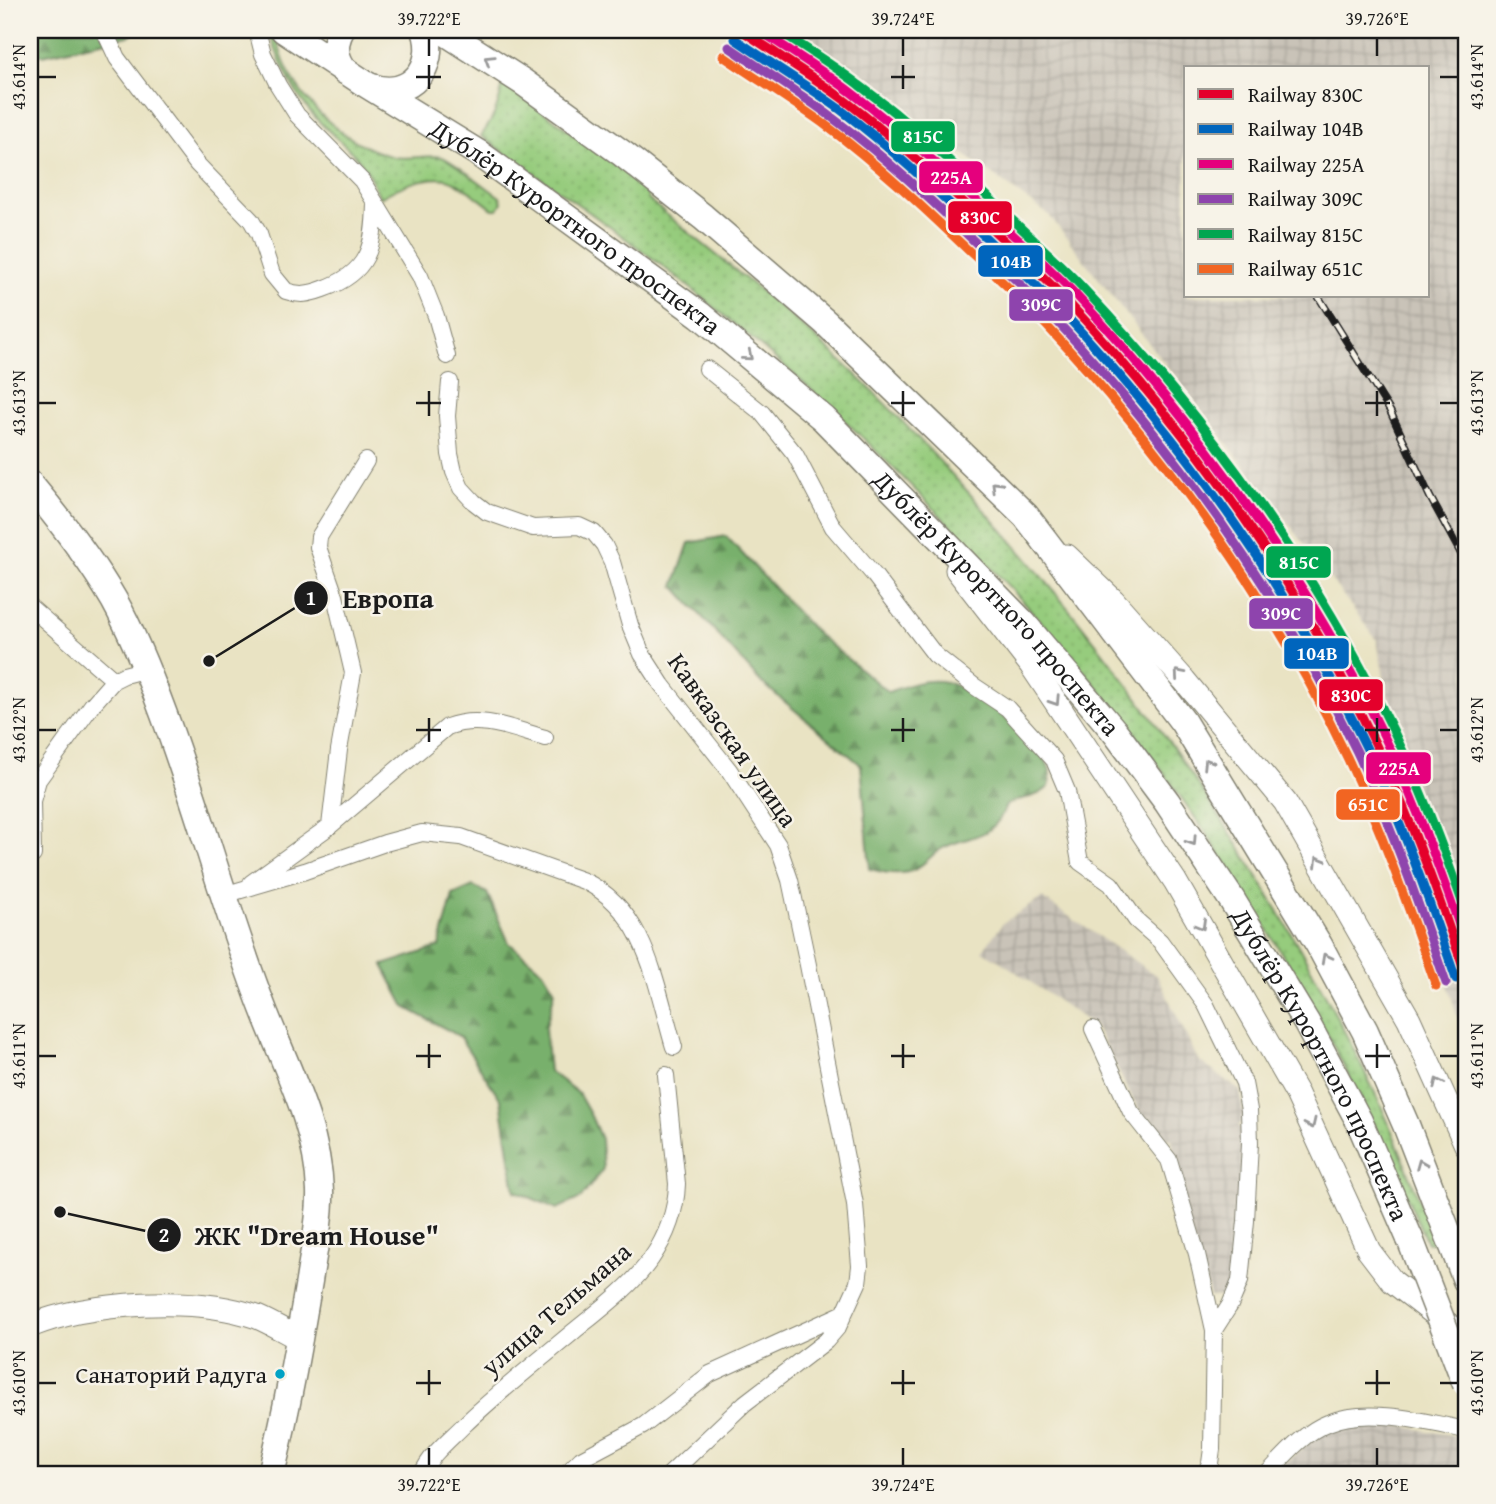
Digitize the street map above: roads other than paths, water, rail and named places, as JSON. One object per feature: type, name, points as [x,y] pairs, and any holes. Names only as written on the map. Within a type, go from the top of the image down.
[{"type":"main road","name":"Дублёр Курортного проспекта","points":[[284,30],[354,77],[478,153],[700,315],[824,419],[1023,623],[1115,732],[1167,802],[1232,900],[1306,1022],[1359,1121],[1410,1239],[1466,1384]]},
{"type":"main road","points":[[341,30],[336,40],[336,55],[354,77],[374,88],[390,90],[413,82],[424,70],[429,55],[425,30]]},
{"type":"main road","name":"Дублёр Курортного проспекта","points":[[442,30],[523,82],[623,154],[702,217],[825,322],[1026,516],[1182,722],[1319,944],[1365,1031],[1447,1227],[1466,1280]]},
{"type":"main road","points":[[30,484],[61,521],[115,601],[147,669],[234,891],[257,995],[299,1097],[317,1157],[320,1194],[300,1339],[287,1410],[271,1474]]},
{"type":"main road","points":[[895,490],[1031,665],[1175,881],[1297,1094],[1369,1251],[1392,1281],[1466,1338]]},
{"type":"main road","points":[[1026,516],[1113,600],[1184,680],[1284,802],[1409,1019],[1466,1145]]},
{"type":"main road","points":[[30,1326],[77,1312],[125,1306],[179,1304],[228,1310],[256,1317],[300,1339]]},
{"type":"street","points":[[104,30],[117,58],[197,164],[251,220],[259,234],[272,274],[286,291],[307,295],[330,287],[355,273],[365,259],[374,235],[376,203]]},
{"type":"street","points":[[257,30],[263,54],[297,116],[362,181],[420,276],[436,316],[447,356]]},
{"type":"street","points":[[706,369],[762,414],[794,454],[833,527],[874,575],[935,655],[1007,708],[1055,760],[1067,792],[1080,862],[1111,884],[1136,920],[1160,941],[1206,1005],[1244,1083],[1249,1110],[1250,1143],[1240,1281],[1236,1294],[1214,1330]]},
{"type":"street","name":"Кавказская улица","points":[[450,382],[447,416],[450,454],[461,488],[487,512],[533,528],[579,526],[594,533],[604,545],[642,654],[662,685],[729,770],[778,845],[790,880],[808,965],[855,1204],[860,1266],[858,1283],[838,1327],[826,1341],[745,1402],[670,1474]]},
{"type":"street","points":[[330,826],[353,673],[335,596],[318,547],[318,537],[366,461]]},
{"type":"street","points":[[30,607],[114,680]]},
{"type":"street","points":[[33,855],[32,801],[38,780],[92,705],[114,680],[147,669]]},
{"type":"street","points":[[234,891],[330,826],[447,727],[460,722],[492,723],[545,738]]},
{"type":"street","points":[[234,891],[305,872],[385,843],[422,833],[461,838],[584,881],[596,886],[618,903],[645,946],[674,1047]]},
{"type":"street","points":[[1093,1029],[1131,1112],[1152,1142],[1169,1160],[1197,1254],[1214,1330],[1212,1449],[1205,1474]]},
{"type":"street","name":"улица Тельмана","points":[[422,1474],[435,1453],[491,1399],[601,1310],[650,1261],[664,1238],[677,1202],[666,1075]]},
{"type":"street","points":[[566,1474],[581,1459],[643,1426],[710,1374],[729,1363],[773,1347],[842,1314]]},
{"type":"street","points":[[1267,1474],[1290,1450],[1315,1431],[1327,1423],[1349,1417],[1420,1421],[1466,1430]]},
{"type":"railway","points":[[1319,298],[1390,411],[1430,497],[1465,561],[1466,569]]},
{"type":"rail line","name":"830С","points":[[741,30],[847,102],[955,194],[1069,303],[1114,352],[1199,456],[1277,567],[1345,683],[1401,800],[1466,976]]},
{"type":"rail line","name":"225А","points":[[759,30],[841,85],[890,123],[1038,258],[1121,345],[1206,449],[1284,560],[1353,676],[1407,787],[1466,945]]},
{"type":"rail line","name":"815С","points":[[778,30],[839,70],[897,115],[1055,259],[1129,338],[1215,443],[1294,555],[1363,672],[1414,777],[1466,913]]},
{"type":"rail line","name":"104В","points":[[735,39],[841,110],[948,202],[1061,310],[1106,359],[1191,463],[1268,573],[1336,688],[1391,804],[1456,979]]},
{"type":"rail line","name":"309С","points":[[729,47],[853,133],[1025,288],[1097,366],[1182,469],[1259,579],[1327,693],[1382,809],[1446,983]]},
{"type":"rail line","name":"651С","points":[[723,56],[828,127],[934,218],[1046,325],[1133,424],[1174,476],[1250,584],[1317,698],[1372,813],[1436,986]]},
{"type":"place","name":"Европа","points":[[209,661]]},
{"type":"place","name":"ЖК \"Dream House\"","points":[[60,1212]]},
{"type":"place","name":"Санаторий Радуга","points":[[280,1374]]}]
